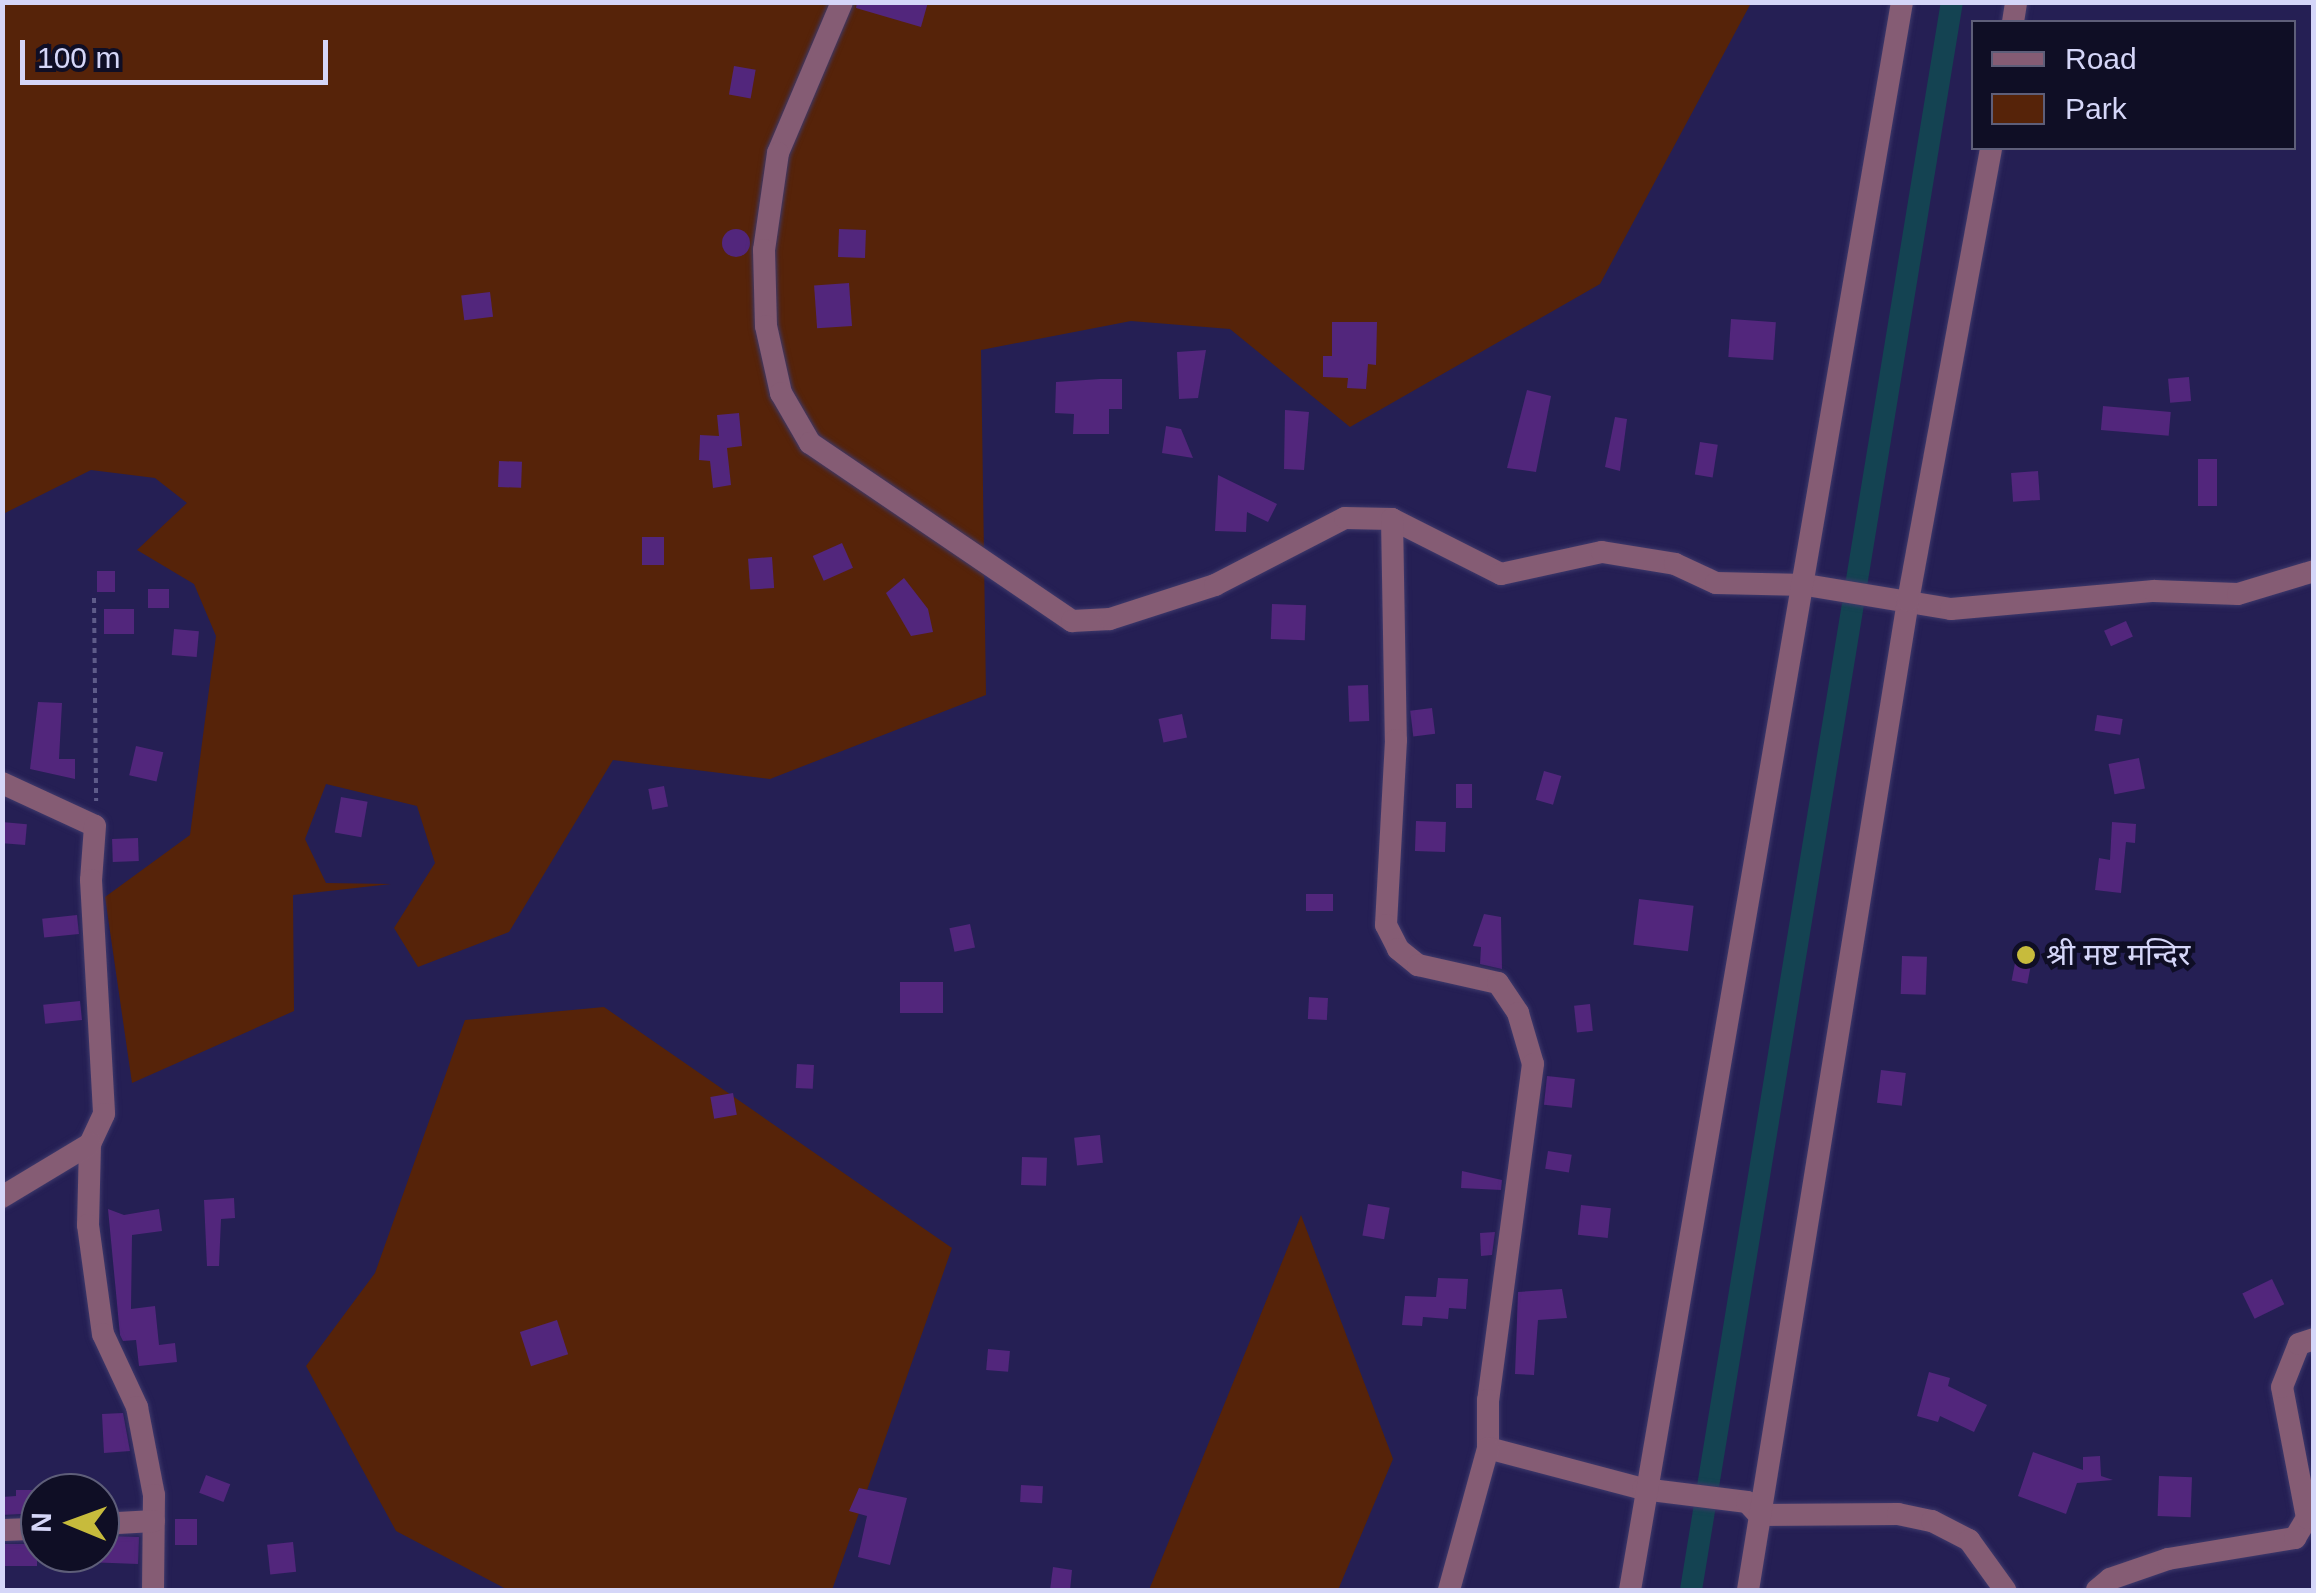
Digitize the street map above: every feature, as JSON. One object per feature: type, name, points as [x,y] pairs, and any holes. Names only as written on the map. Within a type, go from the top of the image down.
[{"type":"street","points":[[842,2],[778,154],[764,250],[766,326],[780,393],[810,443],[1072,622],[1110,619],[1215,584],[1345,518],[1392,519],[1502,574],[1602,552],[1675,564],[1716,584],[1812,587],[1988,609],[2154,591],[2238,594],[2314,571]]},
{"type":"street","points":[[1630,1590],[1655,1489],[1812,587],[1902,2]]},
{"type":"street","points":[[1748,1590],[1754,1509],[1902,601],[1991,150]]},
{"type":"street","points":[[1392,519],[1396,740],[1386,925],[1398,950],[1418,966],[1498,983],[1518,1013],[1533,1064],[1488,1400],[1488,1448],[1449,1590]]},
{"type":"street","points":[[2,783],[95,826],[91,880],[104,1114],[90,1144],[88,1225],[103,1334],[137,1407],[154,1521],[153,1590]]},
{"type":"street","points":[[2,1196],[90,1144]]},
{"type":"street","points":[[2097,1590],[2110,1579],[2168,1559],[2295,1538],[2307,1518],[2282,1388],[2299,1344],[2314,1339]]},
{"type":"street","points":[[1488,1448],[1754,1509],[1898,1514],[1932,1520],[1969,1540],[2005,1590]]},
{"type":"street","points":[[120,1523],[154,1521]]},
{"type":"path","points":[[94,598],[95,826]]},
{"type":"green space","points":[[2,3],[1751,3],[1600,284],[1350,427],[1230,329],[1131,321],[981,350],[986,695],[770,779],[613,760],[509,932],[418,967],[394,928],[435,863],[417,806],[326,784],[305,839],[326,883],[391,884],[293,895],[294,1011],[132,1083],[105,897],[190,835],[216,636],[194,584],[137,550],[187,503],[155,478],[91,470],[3,514]]},
{"type":"green space","points":[[604,1007],[952,1248],[832,1590],[508,1590],[396,1531],[306,1366],[375,1273],[465,1020]]},
{"type":"green space","points":[[1301,1215],[1393,1459],[1338,1590],[1149,1590]]},
{"type":"building","points":[[857,2],[928,2],[921,27],[856,8]]},
{"type":"building","points":[[734,66],[756,70],[751,98],[729,95]]},
{"type":"building","points":[[736,229],[746,233],[750,243],[746,253],[736,257],[726,253],[722,243],[726,233]]},
{"type":"building","points":[[839,229],[866,230],[865,258],[838,257]]},
{"type":"building","points":[[849,283],[852,326],[817,328],[814,285]]},
{"type":"building","points":[[490,292],[493,317],[464,320],[461,296]]},
{"type":"building","points":[[1731,319],[1776,322],[1773,360],[1728,357]]},
{"type":"building","points":[[1332,322],[1377,322],[1376,365],[1368,364],[1366,389],[1347,388],[1348,378],[1323,377],[1323,356],[1332,356]]},
{"type":"building","points":[[1206,350],[1198,398],[1179,399],[1177,352]]},
{"type":"building","points":[[2189,377],[2191,401],[2170,403],[2168,379]]},
{"type":"building","points":[[1122,379],[1122,409],[1109,409],[1109,434],[1073,434],[1074,414],[1055,413],[1056,382]]},
{"type":"building","points":[[1527,390],[1551,396],[1536,472],[1507,468]]},
{"type":"building","points":[[2103,406],[2171,412],[2169,436],[2101,430]]},
{"type":"building","points":[[1285,410],[1309,412],[1304,470],[1284,469]]},
{"type":"building","points":[[739,413],[742,446],[727,448],[731,485],[713,488],[710,461],[699,460],[700,435],[719,436],[717,415]]},
{"type":"building","points":[[1615,417],[1627,419],[1620,471],[1605,467]]},
{"type":"building","points":[[1166,426],[1181,429],[1193,458],[1162,453]]},
{"type":"building","points":[[1700,442],[1718,445],[1713,477],[1695,475]]},
{"type":"building","points":[[2198,459],[2217,459],[2217,506],[2198,506]]},
{"type":"building","points":[[499,461],[522,462],[521,488],[498,487]]},
{"type":"building","points":[[2038,471],[2040,500],[2013,502],[2011,473]]},
{"type":"building","points":[[1218,475],[1277,504],[1268,522],[1247,512],[1246,532],[1215,531]]},
{"type":"building","points":[[642,537],[664,537],[664,565],[642,565]]},
{"type":"building","points":[[842,543],[853,568],[824,581],[813,556]]},
{"type":"building","points":[[772,557],[774,588],[750,590],[748,559]]},
{"type":"building","points":[[97,571],[115,571],[115,592],[97,592]]},
{"type":"building","points":[[904,578],[928,609],[933,632],[911,636],[886,593]]},
{"type":"building","points":[[148,589],[169,589],[169,608],[148,608]]},
{"type":"building","points":[[1272,604],[1306,605],[1305,640],[1271,639]]},
{"type":"building","points":[[104,609],[134,609],[134,634],[104,634]]},
{"type":"building","points":[[2126,621],[2133,637],[2111,646],[2104,631]]},
{"type":"building","points":[[174,629],[199,631],[197,657],[172,655]]},
{"type":"building","points":[[1368,685],[1369,721],[1349,722],[1348,686]]},
{"type":"building","points":[[38,702],[62,703],[59,759],[75,759],[75,779],[30,769]]},
{"type":"building","points":[[1432,708],[1435,734],[1413,736],[1410,711]]},
{"type":"building","points":[[1182,714],[1187,737],[1164,742],[1159,719]]},
{"type":"building","points":[[2097,715],[2123,719],[2120,735],[2094,731]]},
{"type":"building","points":[[136,746],[163,752],[157,782],[129,775]]},
{"type":"building","points":[[2139,758],[2145,788],[2114,794],[2109,764]]},
{"type":"building","points":[[1544,771],[1561,776],[1553,805],[1536,800]]},
{"type":"building","points":[[1456,784],[1472,784],[1472,808],[1456,808]]},
{"type":"building","points":[[664,786],[668,807],[652,810],[648,789]]},
{"type":"building","points":[[341,797],[368,802],[361,837],[335,832]]},
{"type":"building","points":[[1416,821],[1446,822],[1445,852],[1415,851]]},
{"type":"building","points":[[2,822],[27,824],[25,845],[2,843]]},
{"type":"building","points":[[2112,822],[2136,824],[2135,843],[2126,842],[2121,893],[2095,890],[2099,858],[2110,860]]},
{"type":"building","points":[[138,838],[139,861],[113,862],[112,839]]},
{"type":"building","points":[[1306,894],[1333,894],[1333,911],[1306,911]]},
{"type":"building","points":[[1639,899],[1694,906],[1688,951],[1633,945]]},
{"type":"building","points":[[1484,914],[1501,917],[1502,969],[1480,964],[1481,947],[1473,946]]},
{"type":"building","points":[[77,915],[79,934],[44,938],[42,919]]},
{"type":"building","points":[[970,924],[975,947],[954,952],[949,928]]},
{"type":"building","points":[[1902,956],[1927,957],[1926,995],[1901,994]]},
{"type":"building","points":[[2016,958],[2032,961],[2027,984],[2012,981]]},
{"type":"building","points":[[900,982],[943,982],[943,1013],[900,1013]]},
{"type":"building","points":[[1309,997],[1328,998],[1327,1020],[1308,1019]]},
{"type":"building","points":[[80,1001],[82,1020],[45,1024],[43,1005]]},
{"type":"building","points":[[1590,1004],[1593,1031],[1577,1033],[1574,1006]]},
{"type":"building","points":[[797,1064],[814,1065],[813,1089],[796,1088]]},
{"type":"building","points":[[1881,1070],[1906,1073],[1902,1106],[1877,1103]]},
{"type":"building","points":[[1547,1076],[1575,1079],[1572,1108],[1544,1105]]},
{"type":"building","points":[[733,1093],[737,1115],[714,1119],[710,1097]]},
{"type":"building","points":[[1100,1135],[1103,1163],[1077,1166],[1074,1138]]},
{"type":"building","points":[[1548,1151],[1572,1155],[1569,1173],[1545,1169]]},
{"type":"building","points":[[1022,1157],[1047,1158],[1046,1186],[1021,1185]]},
{"type":"building","points":[[1462,1171],[1502,1180],[1501,1190],[1461,1188]]},
{"type":"building","points":[[234,1198],[235,1218],[221,1219],[219,1266],[207,1266],[204,1200]]},
{"type":"building","points":[[1368,1204],[1390,1208],[1384,1239],[1362,1236]]},
{"type":"building","points":[[1581,1205],[1611,1208],[1608,1238],[1578,1235]]},
{"type":"building","points":[[108,1209],[124,1215],[159,1209],[162,1231],[132,1235],[131,1309],[155,1306],[159,1345],[175,1343],[177,1362],[139,1366],[136,1340],[123,1341],[120,1335]]},
{"type":"building","points":[[1495,1232],[1492,1255],[1481,1256],[1480,1233]]},
{"type":"building","points":[[1438,1278],[1468,1279],[1466,1309],[1449,1308],[1448,1319],[1423,1317],[1422,1326],[1402,1325],[1405,1296],[1436,1297]]},
{"type":"building","points":[[2272,1279],[2284,1304],[2255,1319],[2242,1293]]},
{"type":"building","points":[[1562,1289],[1567,1318],[1538,1320],[1534,1375],[1515,1374],[1518,1292]]},
{"type":"building","points":[[557,1320],[568,1354],[531,1366],[520,1332]]},
{"type":"building","points":[[988,1349],[1010,1351],[1008,1372],[986,1370]]},
{"type":"building","points":[[1929,1372],[1950,1378],[1948,1386],[1987,1405],[1974,1432],[1940,1416],[1938,1422],[1917,1416]]},
{"type":"building","points":[[123,1413],[130,1451],[104,1453],[102,1414]]},
{"type":"building","points":[[2033,1452],[2083,1470],[2083,1457],[2100,1456],[2101,1476],[2113,1480],[2077,1483],[2066,1514],[2018,1496]]},
{"type":"building","points":[[206,1475],[230,1484],[223,1502],[199,1493]]},
{"type":"building","points":[[2159,1476],[2192,1477],[2191,1517],[2158,1516]]},
{"type":"building","points":[[1021,1485],[1043,1486],[1042,1503],[1020,1502]]},
{"type":"building","points":[[859,1488],[907,1498],[890,1565],[858,1557],[867,1516],[849,1511]]},
{"type":"building","points":[[16,1490],[20,1490],[20,1514],[2,1515],[2,1497],[16,1496]]},
{"type":"building","points":[[175,1519],[197,1519],[197,1545],[175,1545]]},
{"type":"building","points":[[120,1536],[139,1537],[138,1564],[120,1563]]},
{"type":"building","points":[[293,1542],[296,1572],[270,1575],[267,1545]]},
{"type":"building","points":[[2,1544],[20,1544],[20,1566],[2,1566]]},
{"type":"building","points":[[1053,1567],[1072,1570],[1070,1590],[1050,1590]]},
{"type":"waterway","points":[[1691,1590],[1952,2]]},
{"type":"place","name":"श्री मष्ट मन्दिर","points":[[2026,955]]}]
